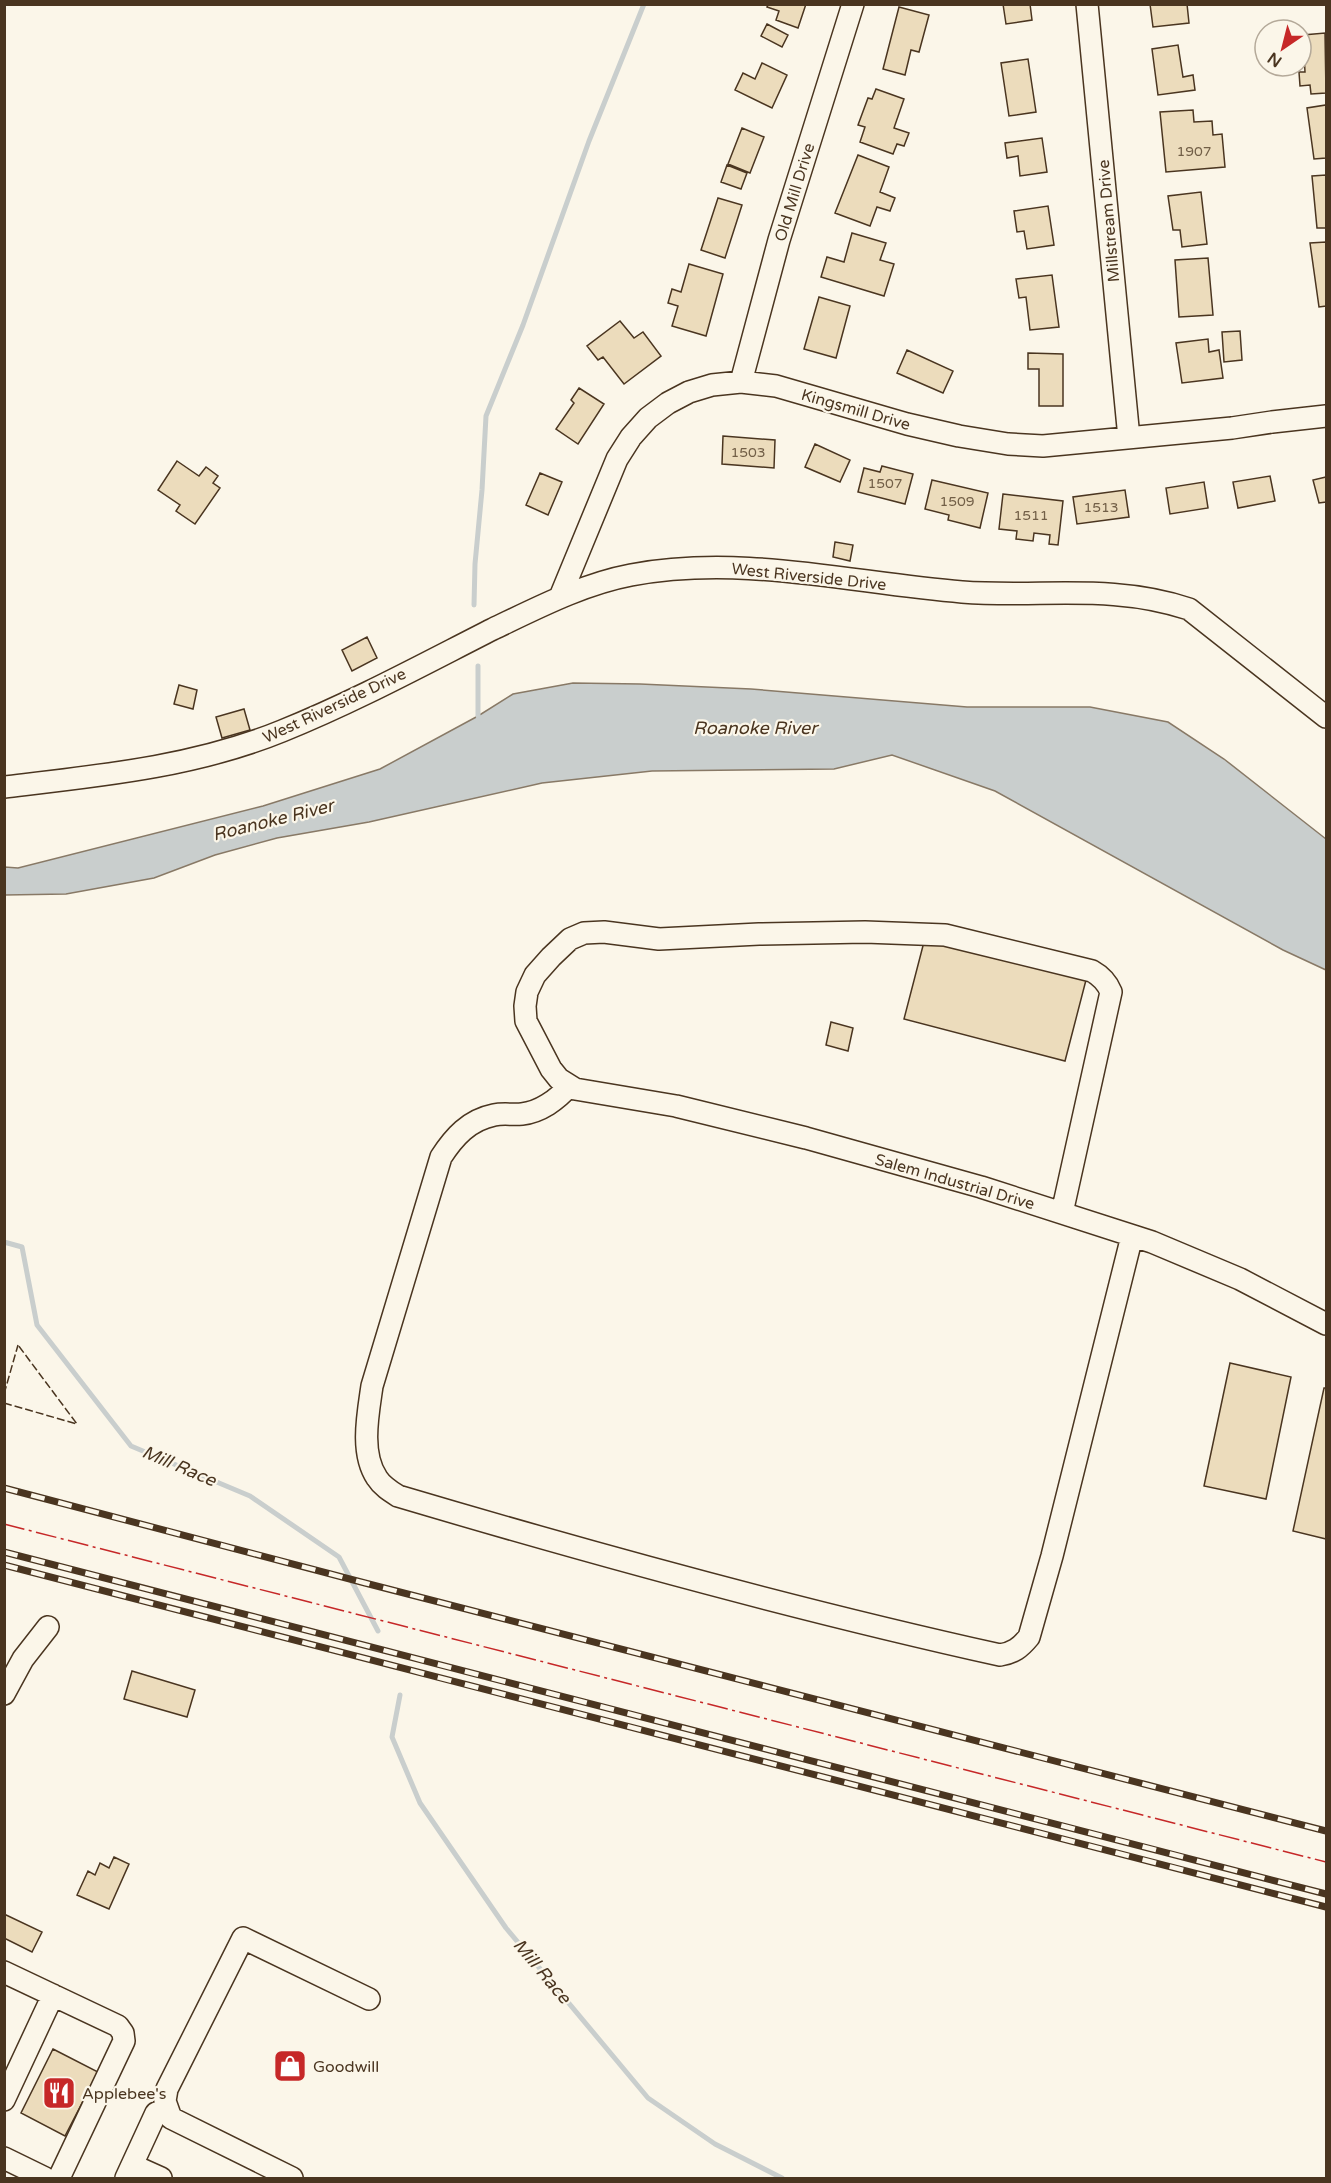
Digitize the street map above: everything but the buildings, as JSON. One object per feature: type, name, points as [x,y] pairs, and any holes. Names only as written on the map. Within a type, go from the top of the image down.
[{"type":"street","name":"Old Mill Drive","points":[[741,382],[779,240],[853,4]]},
{"type":"street","name":"Millstream Drive","points":[[1087,4],[1129,438]]},
{"type":"street","name":"Kingsmill Drive","points":[[560,597],[617,459],[631,437],[648,418],[661,408],[689,392],[712,385],[741,382],[776,386],[907,424],[959,436],[1008,444],[1043,446],[1232,428],[1326,416]]},
{"type":"street","name":"West Riverside Drive","points":[[4,787],[141,769],[230,750],[281,732],[329,711],[560,597],[629,575],[674,568],[713,566],[769,568],[931,590],[980,593],[1098,592],[1137,596],[1189,609],[1326,717]]},
{"type":"street","points":[[1062,1213],[1111,992],[1100,976],[1092,971],[945,935],[865,932],[659,939],[604,932],[584,933],[570,939],[536,975],[527,992],[525,1006],[526,1021],[551,1068],[559,1079],[569,1086],[551,1103],[539,1109],[522,1114],[495,1114],[478,1120],[450,1142],[441,1158],[372,1386],[368,1452],[371,1466],[377,1479],[398,1496],[687,1580],[888,1631],[1000,1655],[1011,1653],[1022,1647],[1029,1637],[1052,1556],[1132,1236]]},
{"type":"street","name":"Salem Industrial Drive","points":[[569,1086],[676,1106],[806,1138],[981,1187],[1132,1236],[1240,1279],[1326,1324]]},
{"type":"street","points":[[4,1694],[23,1659],[48,1627]]},
{"type":"street","points":[[292,2178],[171,2118],[165,2101],[167,2089],[243,1938],[369,1999]]},
{"type":"street","points":[[4,1972],[118,2026],[123,2033],[124,2041],[59,2178]]},
{"type":"street","points":[[4,2100],[53,1995]]},
{"type":"street","points":[[161,2178],[129,2172],[156,2113],[167,2109]]},
{"type":"street","points":[[4,2158],[45,2178]]},
{"type":"water","name":"Roanoke River","points":[[573,683],[751,689],[967,707],[1090,707],[1168,722],[1224,759],[1326,839],[1326,970],[1283,950],[995,791],[892,755],[834,769],[652,771],[542,783],[369,822],[277,838],[215,855],[154,878],[66,894],[5,895],[5,867],[18,868],[263,806],[380,769],[478,716],[513,694]]},
{"type":"waterway","points":[[474,605],[486,416],[523,325],[589,141],[644,4]]},
{"type":"waterway","points":[[478,666],[478,716],[481,720]]},
{"type":"waterway","name":"Mill Race","points":[[4,1242],[22,1247],[37,1325],[131,1446],[250,1496],[339,1557],[378,1631]]},
{"type":"waterway","name":"Mill Race","points":[[400,1695],[392,1737],[420,1803],[506,1928],[648,2098],[715,2144],[782,2178]]},
{"type":"railway","points":[[4,1488],[1326,1831]]},
{"type":"railway","points":[[4,1552],[1326,1894]]},
{"type":"railway","points":[[4,1565],[1326,1907]]},
{"type":"fence","points":[[4,1394],[18,1345]]},
{"type":"fence","points":[[4,1403],[77,1424],[18,1345]]},
{"type":"power","points":[[4,1524],[1326,1862]]},
{"type":"place","name":"Goodwill","points":[[290,2066]]},
{"type":"place","name":"Applebee's","points":[[59,2093]]}]
